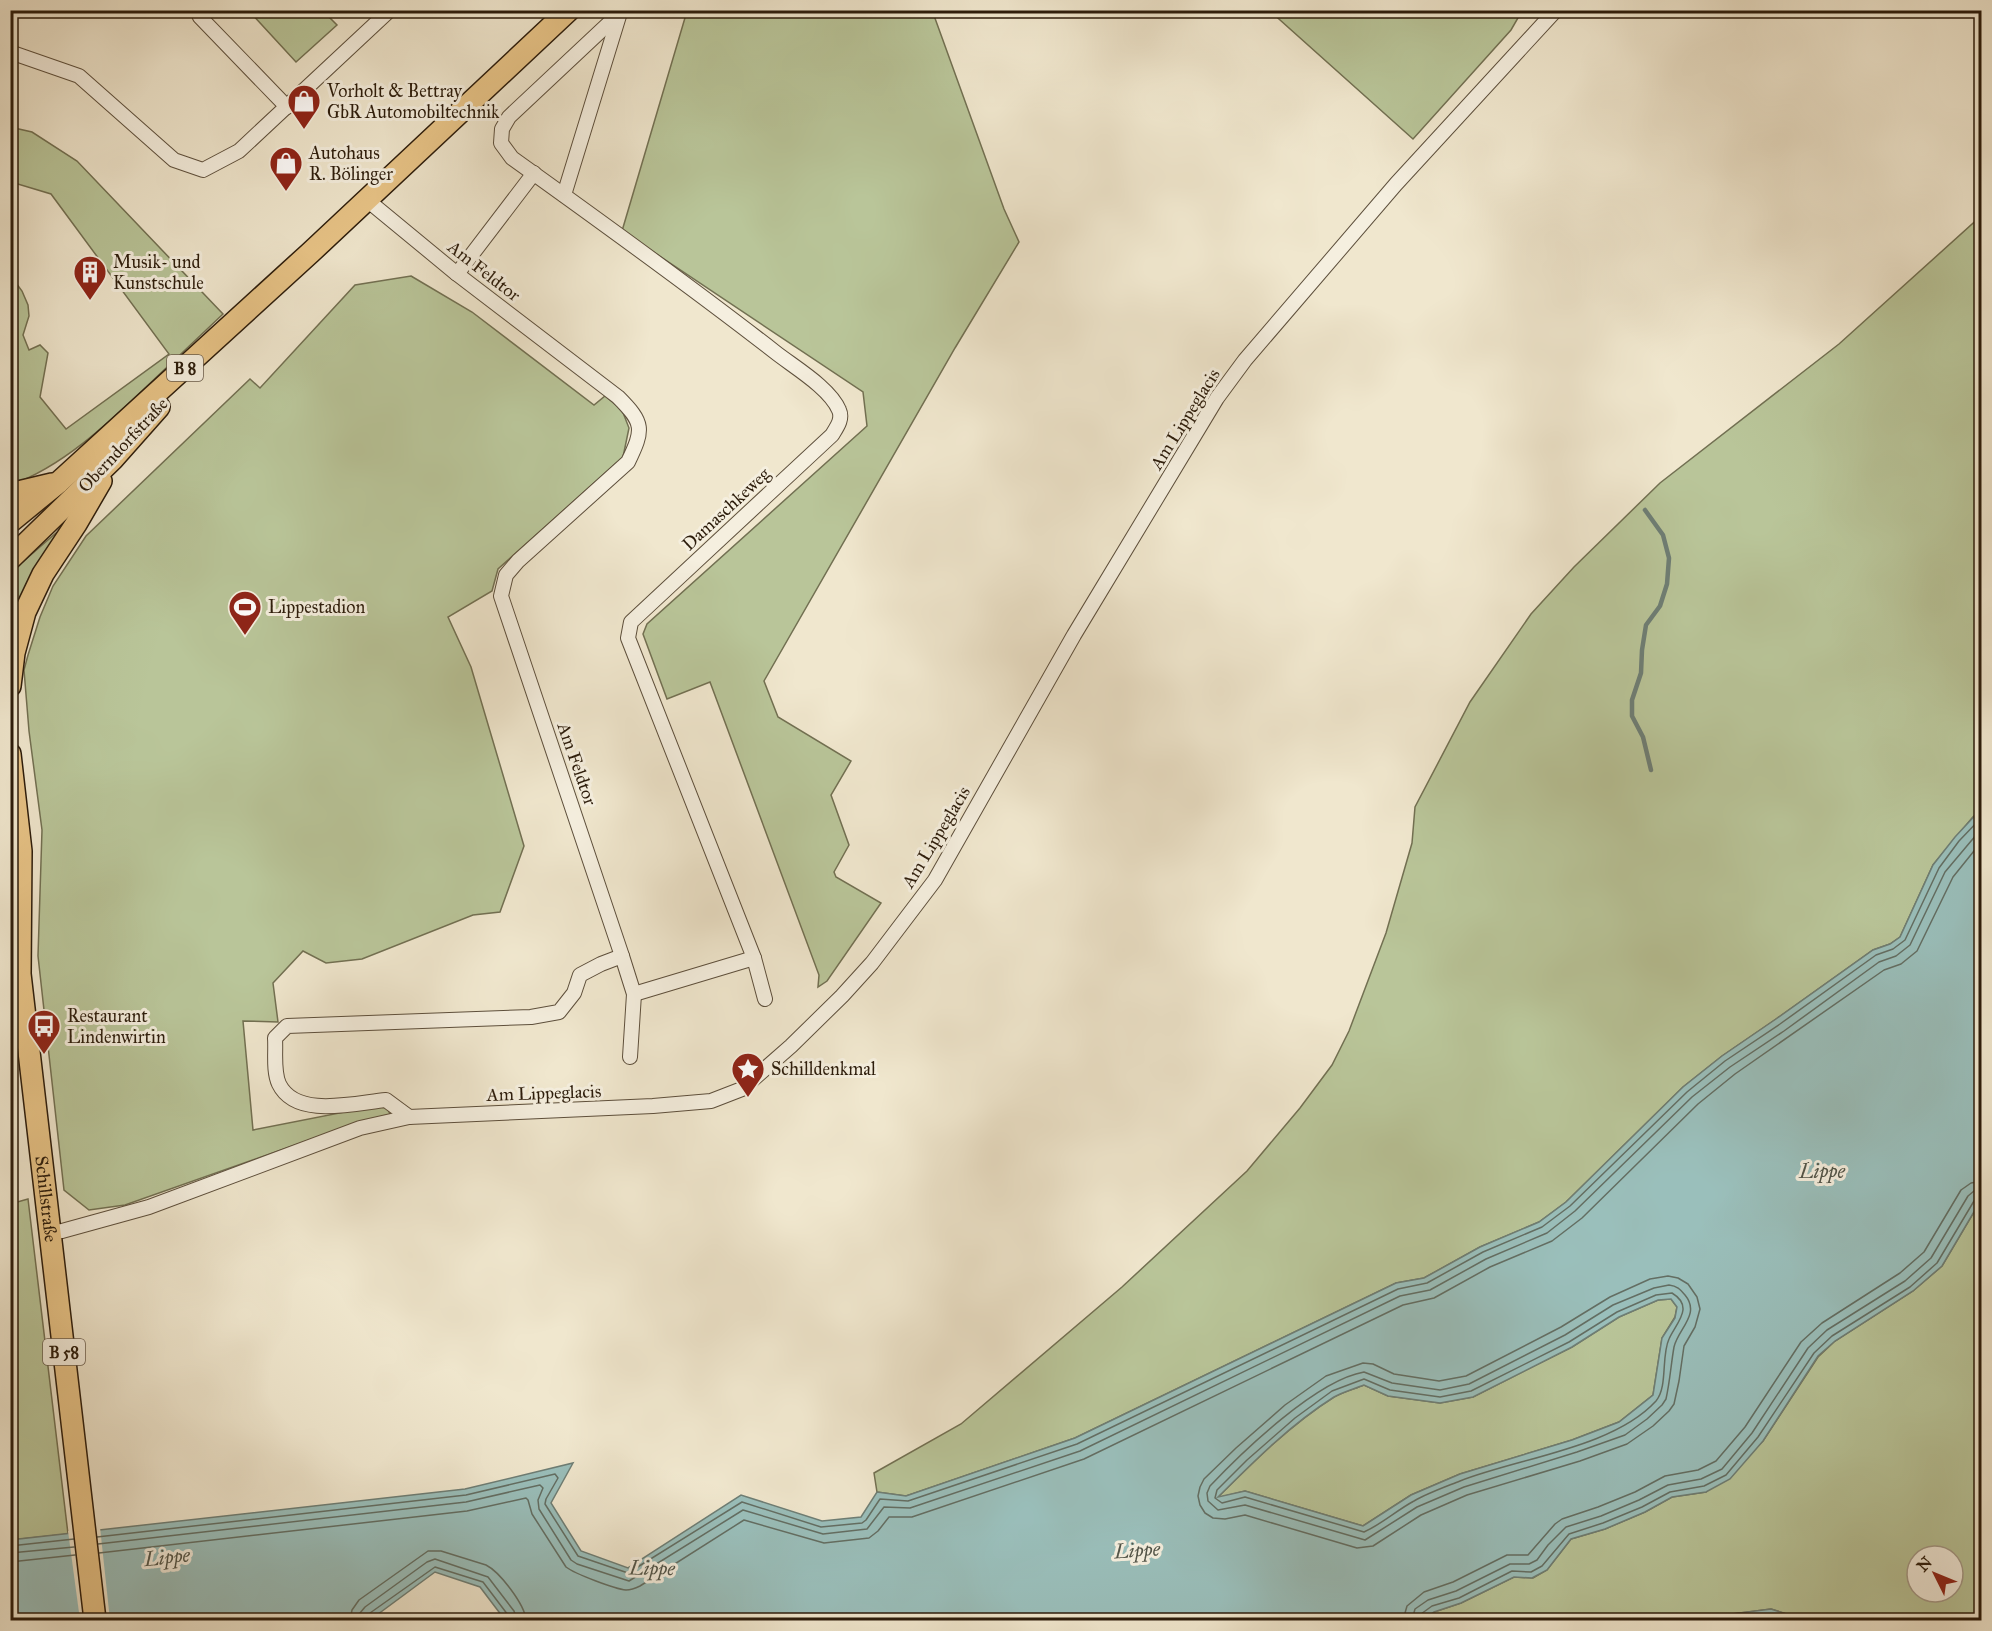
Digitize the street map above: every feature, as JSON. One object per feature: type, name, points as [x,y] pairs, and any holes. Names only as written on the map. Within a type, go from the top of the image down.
[{"type":"main road","name":"Oberndorfstraße","points":[[10,522],[59,482],[310,253],[569,10]]},
{"type":"main road","name":"Oberndorfstraße","points":[[10,559],[112,460],[155,411],[310,253]]},
{"type":"main road","name":"B 8","points":[[10,686],[14,653],[25,612],[43,574],[76,524],[112,460]]},
{"type":"main road","points":[[10,494],[59,482]]},
{"type":"main road","name":"Schillstraße","points":[[10,754],[21,851],[20,974],[95,1620]]},
{"type":"street","points":[[197,10],[200,17],[287,107]]},
{"type":"street","points":[[10,52],[79,76],[174,160],[203,170],[239,151],[390,10]]},
{"type":"street","name":"Am Lippeglacis","points":[[50,1232],[62,1231],[149,1207],[360,1128],[409,1117],[653,1106],[711,1101],[742,1089],[791,1046],[842,996],[872,963],[935,880],[1074,635],[1216,398],[1245,360],[1388,192],[1556,10]]},
{"type":"street","name":"Damaschkeweg","points":[[622,12],[509,117],[502,129],[501,143],[512,158],[756,337],[820,387],[840,411],[840,422],[832,435],[631,622],[628,638],[754,958],[765,999]]},
{"type":"street","name":"Damaschkeweg","points":[[564,195],[622,12]]},
{"type":"street","points":[[457,273],[534,173]]},
{"type":"street","name":"Am Feldtor","points":[[366,199],[457,273],[618,397],[635,414],[639,428],[637,443],[628,462],[518,561],[506,574],[501,596],[622,957]]},
{"type":"street","points":[[409,1117],[386,1100],[317,1106],[301,1103],[288,1095],[279,1084],[275,1038],[287,1026],[531,1017],[559,1012],[574,993],[580,975],[601,964],[622,957],[634,994],[630,1057]]},
{"type":"street","points":[[634,994],[754,958]]},
{"type":"green space","points":[[932,10],[1004,209],[1019,242],[955,348],[764,681],[778,717],[851,761],[831,795],[849,845],[834,872],[836,877],[881,903],[827,981],[818,987],[819,975],[710,682],[667,699],[643,634],[647,624],[867,426],[863,392],[622,231],[687,11]]},
{"type":"green space","points":[[249,11],[323,11],[337,25],[296,62]]},
{"type":"green space","points":[[1270,11],[1522,11],[1511,30],[1413,139]]},
{"type":"green space","points":[[10,127],[32,132],[77,161],[223,314],[115,416],[83,443],[48,467],[11,485],[11,276],[22,291],[28,305],[29,316],[23,335],[29,350],[40,345],[48,353],[40,397],[66,429],[169,354],[51,194],[11,182]]},
{"type":"green space","points":[[1981,216],[1981,809],[1933,865],[1900,937],[1890,944],[1873,950],[1722,1056],[1683,1087],[1566,1202],[1539,1222],[1480,1247],[1424,1278],[1396,1283],[1075,1438],[906,1496],[877,1492],[874,1473],[961,1424],[1122,1287],[1247,1171],[1300,1108],[1332,1065],[1349,1031],[1386,933],[1412,843],[1415,807],[1470,702],[1531,614],[1574,567],[1660,483],[1839,344]]},
{"type":"green space","name":"Lippestadion","points":[[411,276],[472,312],[594,405],[605,396],[622,410],[629,428],[623,457],[498,569],[492,591],[448,617],[471,667],[524,846],[500,912],[473,915],[362,959],[326,963],[303,951],[273,983],[278,1022],[243,1021],[253,1130],[385,1104],[391,1116],[360,1122],[125,1205],[89,1210],[64,1190],[38,956],[42,830],[29,731],[24,670],[40,617],[53,586],[86,536],[250,379],[260,388],[355,285]]},
{"type":"green space","points":[[64,526],[21,606],[11,602],[10,573]]},
{"type":"green space","points":[[28,1199],[68,1534],[11,1540],[10,1204]]},
{"type":"green space","points":[[1981,1200],[1981,1620],[1805,1620],[1771,1609],[1732,1614],[1720,1620],[1423,1620],[1434,1612],[1461,1603],[1514,1577],[1533,1578],[1547,1570],[1571,1539],[1605,1529],[1645,1512],[1672,1497],[1706,1492],[1763,1441],[1818,1357],[1835,1341],[1913,1291],[1942,1266]]},
{"type":"green space","points":[[1671,1299],[1677,1307],[1675,1317],[1662,1338],[1653,1395],[1619,1422],[1572,1440],[1460,1474],[1411,1495],[1363,1526],[1245,1491],[1217,1498],[1288,1431],[1334,1397],[1364,1385],[1388,1396],[1440,1403],[1473,1397],[1572,1347],[1619,1317],[1658,1300]]},
{"type":"water","name":"Lippe","points":[[1981,809],[1981,1200],[1942,1266],[1913,1291],[1835,1341],[1818,1356],[1763,1441],[1730,1479],[1706,1492],[1672,1497],[1645,1512],[1605,1529],[1571,1539],[1547,1570],[1532,1578],[1514,1577],[1461,1603],[1434,1612],[1423,1620],[505,1620],[480,1587],[435,1572],[370,1620],[11,1620],[10,1540],[465,1489],[573,1463],[551,1503],[581,1551],[628,1568],[741,1495],[822,1521],[861,1517],[877,1492],[906,1496],[1075,1438],[1396,1283],[1424,1278],[1480,1247],[1539,1222],[1566,1202],[1683,1087],[1722,1056],[1873,950],[1890,944],[1900,937],[1933,865]],"holes":[[[1671,1299],[1677,1307],[1675,1318],[1662,1338],[1653,1395],[1619,1422],[1572,1440],[1460,1474],[1411,1495],[1363,1526],[1245,1491],[1218,1497],[1288,1431],[1341,1394],[1364,1385],[1388,1396],[1440,1403],[1473,1397],[1572,1347],[1619,1317],[1658,1300]]]},
{"type":"water","points":[[1771,1609],[1805,1620],[1720,1620],[1732,1614]]},
{"type":"pier","points":[[100,1527],[110,1620],[80,1620],[68,1531]]},
{"type":"waterway","points":[[1645,510],[1663,535],[1669,558],[1667,584],[1660,606],[1646,625],[1641,673],[1632,700],[1632,716],[1643,737],[1651,770]]},
{"type":"place","name":"Vorholt & Bettray GbR Automobiltechnik","points":[[304,130]]},
{"type":"place","name":"Autohaus R. Bölinger","points":[[286,192]]},
{"type":"place","name":"Musik- und Kunstschule","points":[[90,301]]},
{"type":"place","name":"Lippestadion","points":[[245,636]]},
{"type":"place","name":"Restaurant Lindenwirtin","points":[[44,1055]]},
{"type":"place","name":"Schilldenkmal","points":[[748,1098]]}]
